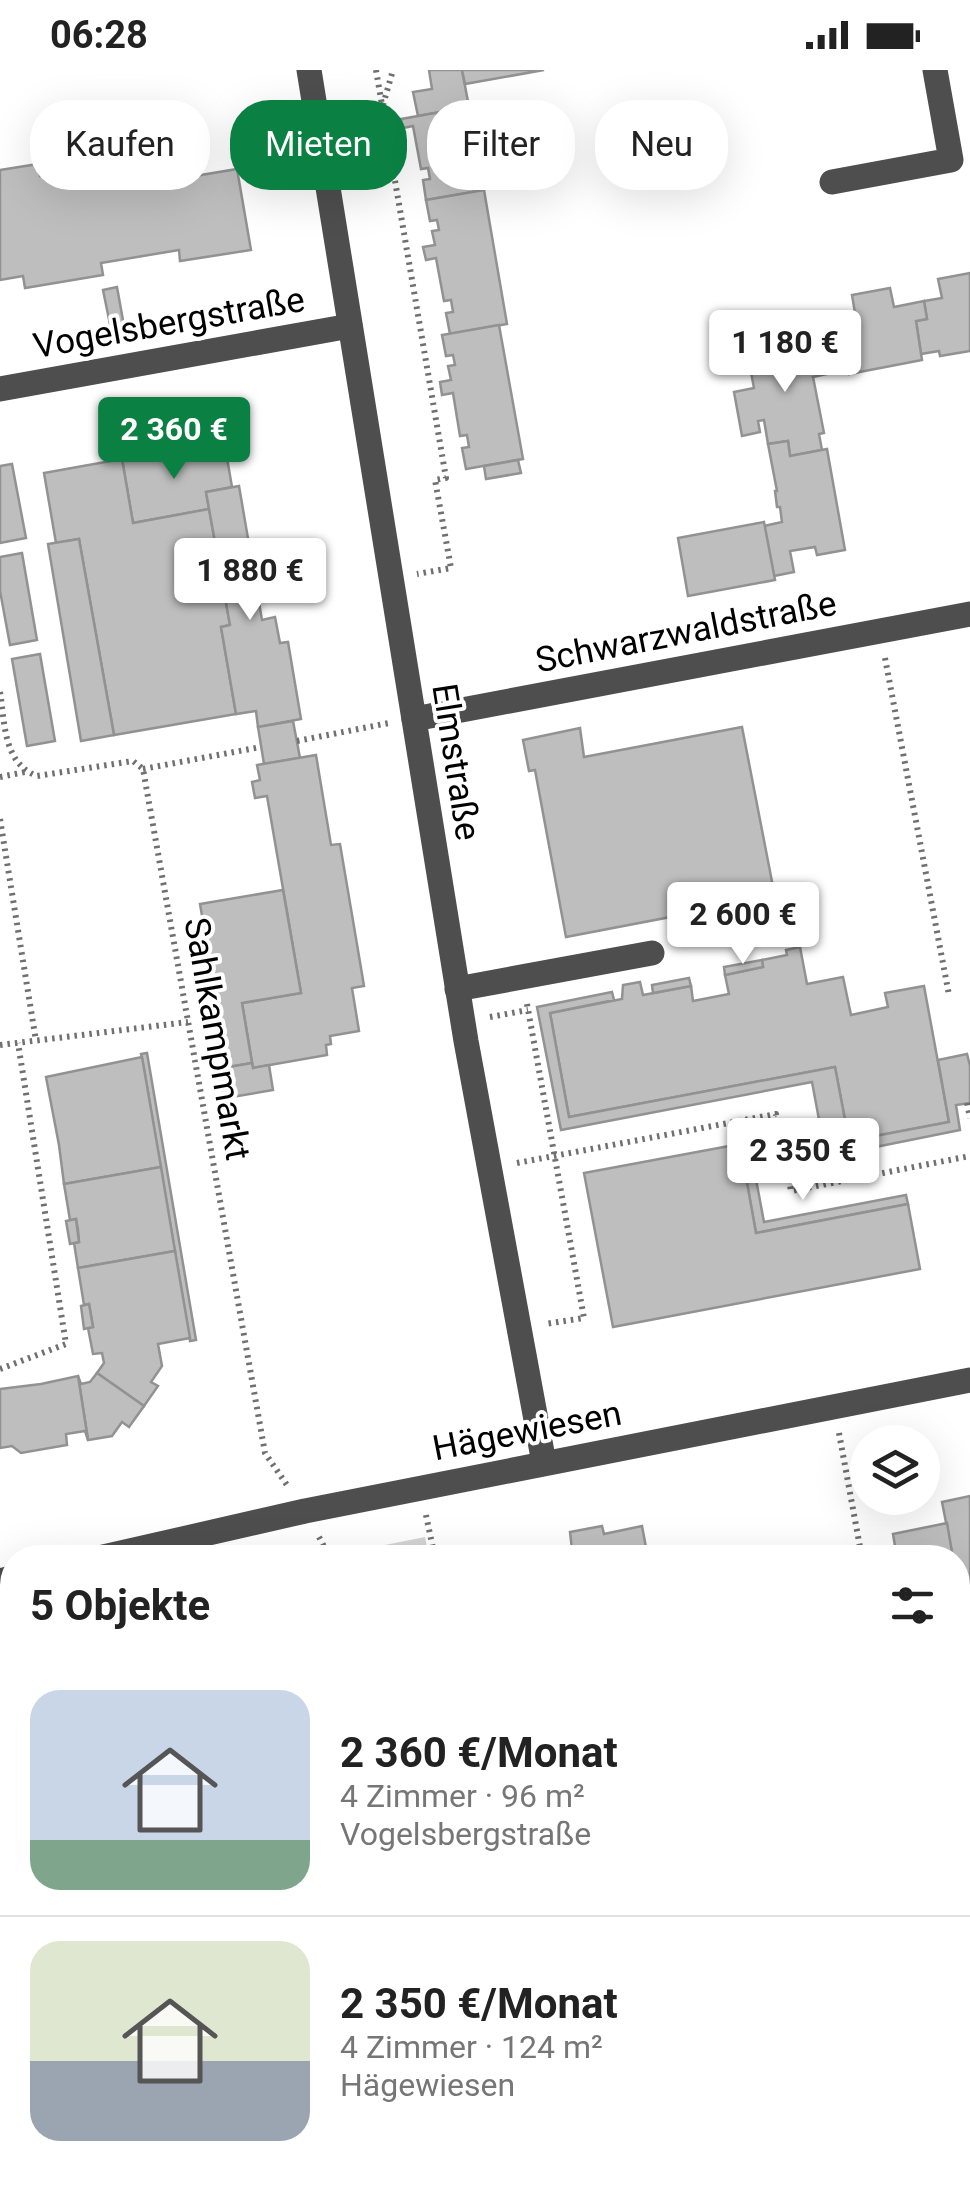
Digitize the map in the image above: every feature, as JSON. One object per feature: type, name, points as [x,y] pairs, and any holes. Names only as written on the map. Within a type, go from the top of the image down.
[{"type":"street","name":"Elmstraße","points":[[309,70],[463,1021],[544,1463]]},
{"type":"street","points":[[832,182],[951,160],[935,70]]},
{"type":"street","name":"Vogelsbergstraße","points":[[0,389],[350,326]]},
{"type":"street","name":"Schwarzwaldstraße","points":[[414,719],[970,614]]},
{"type":"street","points":[[458,988],[652,953]]},
{"type":"street","name":"Hägewiesen","points":[[156,1545],[305,1511],[970,1380]]},
{"type":"path","points":[[376,70],[382,100]]},
{"type":"path","points":[[385,100],[394,70]]},
{"type":"path","points":[[391,578],[451,568],[435,480],[446,478],[397,190]]},
{"type":"path","points":[[881,631],[949,996]]},
{"type":"path","points":[[0,692],[10,753],[26,772],[37,776],[133,761],[143,770],[261,747]]},
{"type":"path","points":[[297,740],[414,719]]},
{"type":"path","name":"Sahlkampmarkt","points":[[143,770],[265,1452],[305,1511]]},
{"type":"path","points":[[0,777],[26,772]]},
{"type":"path","points":[[0,819],[36,1040]]},
{"type":"path","points":[[519,1329],[584,1318],[526,1000]]},
{"type":"path","points":[[463,1021],[528,1010]]},
{"type":"path","points":[[0,1045],[188,1022]]},
{"type":"path","points":[[0,1369],[66,1344],[18,1043]]},
{"type":"path","points":[[968,1103],[970,1118]]},
{"type":"path","points":[[490,1168],[776,1114],[791,1191],[970,1156]]},
{"type":"path","points":[[834,1407],[860,1545]]},
{"type":"path","points":[[420,1488],[432,1545]]},
{"type":"shaded area","points":[[425,1537],[427,1545],[385,1545]]},
{"type":"building","points":[[429,70],[462,70],[468,100],[427,100],[427,114],[418,116],[413,92],[432,89]]},
{"type":"building","points":[[462,70],[544,70],[465,84]]},
{"type":"building","points":[[427,114],[427,168],[421,169],[413,126],[407,127],[407,118]]},
{"type":"building","points":[[30,165],[30,190],[210,190],[210,174],[230,170],[230,190],[241,190],[251,250],[180,261],[179,250],[101,263],[103,275],[25,288],[23,276],[0,280],[0,170]]},
{"type":"building","points":[[427,179],[427,190],[484,190],[426,200],[423,180]]},
{"type":"building","points":[[484,190],[507,324],[450,334],[446,313],[453,312],[451,300],[444,301],[436,258],[426,260],[423,247],[435,245],[432,231],[439,230],[437,220],[430,221],[426,200]]},
{"type":"building","points":[[970,273],[970,351],[940,356],[939,351],[921,354],[916,321],[927,319],[924,301],[942,298],[938,279]]},
{"type":"building","points":[[117,287],[126,337],[113,339],[103,290]]},
{"type":"building","points":[[890,288],[894,307],[924,301],[927,319],[916,321],[922,360],[849,374],[847,369],[831,373],[821,319],[855,313],[852,295]]},
{"type":"building","points":[[499,325],[523,459],[466,469],[462,448],[469,447],[467,435],[460,436],[453,393],[442,395],[440,382],[451,380],[448,366],[455,365],[453,355],[446,356],[442,335]]},
{"type":"building","points":[[824,338],[831,373],[813,377],[824,433],[819,434],[822,450],[790,456],[788,441],[768,444],[764,420],[758,421],[760,432],[742,436],[734,392],[754,388],[747,351]]},
{"type":"building","points":[[788,441],[790,456],[827,449],[845,550],[817,555],[815,547],[790,551],[794,572],[774,576],[764,526],[782,522],[768,444]]},
{"type":"building","points":[[202,446],[227,458],[232,487],[206,492],[209,509],[133,523],[122,459]]},
{"type":"building","points":[[122,459],[133,523],[209,509],[230,625],[221,627],[236,714],[114,735],[79,539],[56,543],[44,473]]},
{"type":"building","points":[[518,460],[521,473],[486,479],[484,466]]},
{"type":"building","points":[[12,464],[26,538],[0,543],[0,466]]},
{"type":"building","points":[[239,486],[262,620],[275,617],[280,643],[288,642],[301,719],[258,727],[256,711],[236,714],[221,627],[230,625],[206,492]]},
{"type":"building","points":[[764,522],[775,580],[688,596],[678,538]]},
{"type":"building","points":[[79,539],[114,735],[81,741],[48,544]]},
{"type":"building","points":[[22,553],[37,640],[10,645],[0,591],[0,557]]},
{"type":"building","points":[[40,654],[55,741],[27,746],[12,659]]},
{"type":"building","points":[[293,721],[300,758],[264,764],[258,727]]},
{"type":"building","points":[[742,727],[775,897],[566,937],[535,770],[529,771],[523,740],[580,728],[584,757]]},
{"type":"building","points":[[316,755],[331,845],[340,844],[364,986],[352,988],[359,1031],[330,1036],[327,1055],[253,1068],[242,1003],[301,993],[267,796],[255,798],[252,782],[260,780],[257,765]]},
{"type":"building","points":[[283,890],[301,993],[242,1003],[252,1063],[228,1067],[200,904]]},
{"type":"building","points":[[800,947],[807,984],[843,977],[851,1015],[888,1007],[885,993],[924,986],[949,1122],[849,1141],[835,1067],[569,1117],[550,1013],[622,999],[623,985],[640,982],[643,995],[691,986],[693,1001],[729,994],[725,975],[763,967],[762,960],[787,955],[786,950]]},
{"type":"building","points":[[762,960],[763,967],[725,975],[724,967]]},
{"type":"building","points":[[689,978],[691,986],[653,993],[652,985]]},
{"type":"building","points":[[612,992],[614,1000],[550,1013],[569,1117],[835,1067],[849,1141],[949,1122],[938,1060],[967,1054],[970,1103],[956,1105],[960,1130],[826,1157],[812,1082],[561,1130],[537,1007]]},
{"type":"building","points":[[147,1053],[196,1340],[190,1341],[141,1054]]},
{"type":"building","points":[[142,1057],[161,1167],[64,1184],[46,1077]]},
{"type":"building","points":[[252,1063],[253,1068],[269,1065],[273,1090],[225,1095],[217,1069]]},
{"type":"building","points":[[749,1142],[764,1222],[906,1195],[908,1204],[756,1233],[740,1144]]},
{"type":"building","points":[[740,1144],[756,1233],[908,1204],[920,1269],[613,1327],[584,1173]]},
{"type":"building","points":[[161,1167],[175,1251],[78,1268],[74,1243],[79,1242],[78,1230],[76,1219],[70,1220],[64,1184]]},
{"type":"building","points":[[76,1219],[79,1242],[70,1244],[66,1221]]},
{"type":"building","points":[[175,1251],[190,1338],[158,1344],[162,1366],[151,1382],[158,1386],[144,1406],[97,1373],[104,1363],[102,1353],[93,1354],[89,1304],[84,1305],[78,1268]]},
{"type":"building","points":[[89,1304],[93,1327],[84,1329],[81,1306]]},
{"type":"building","points":[[97,1373],[144,1406],[129,1427],[122,1422],[112,1436],[88,1440],[78,1376],[81,1384],[90,1382]]},
{"type":"building","points":[[78,1376],[88,1440],[85,1431],[66,1434],[67,1445],[21,1453],[12,1446],[0,1448],[0,1389]]},
{"type":"building","points":[[970,1496],[970,1545],[950,1545],[942,1502]]},
{"type":"building","points":[[947,1523],[951,1545],[895,1545],[893,1534]]},
{"type":"building","points":[[602,1526],[604,1534],[642,1526],[646,1545],[572,1545],[570,1532]]}]
